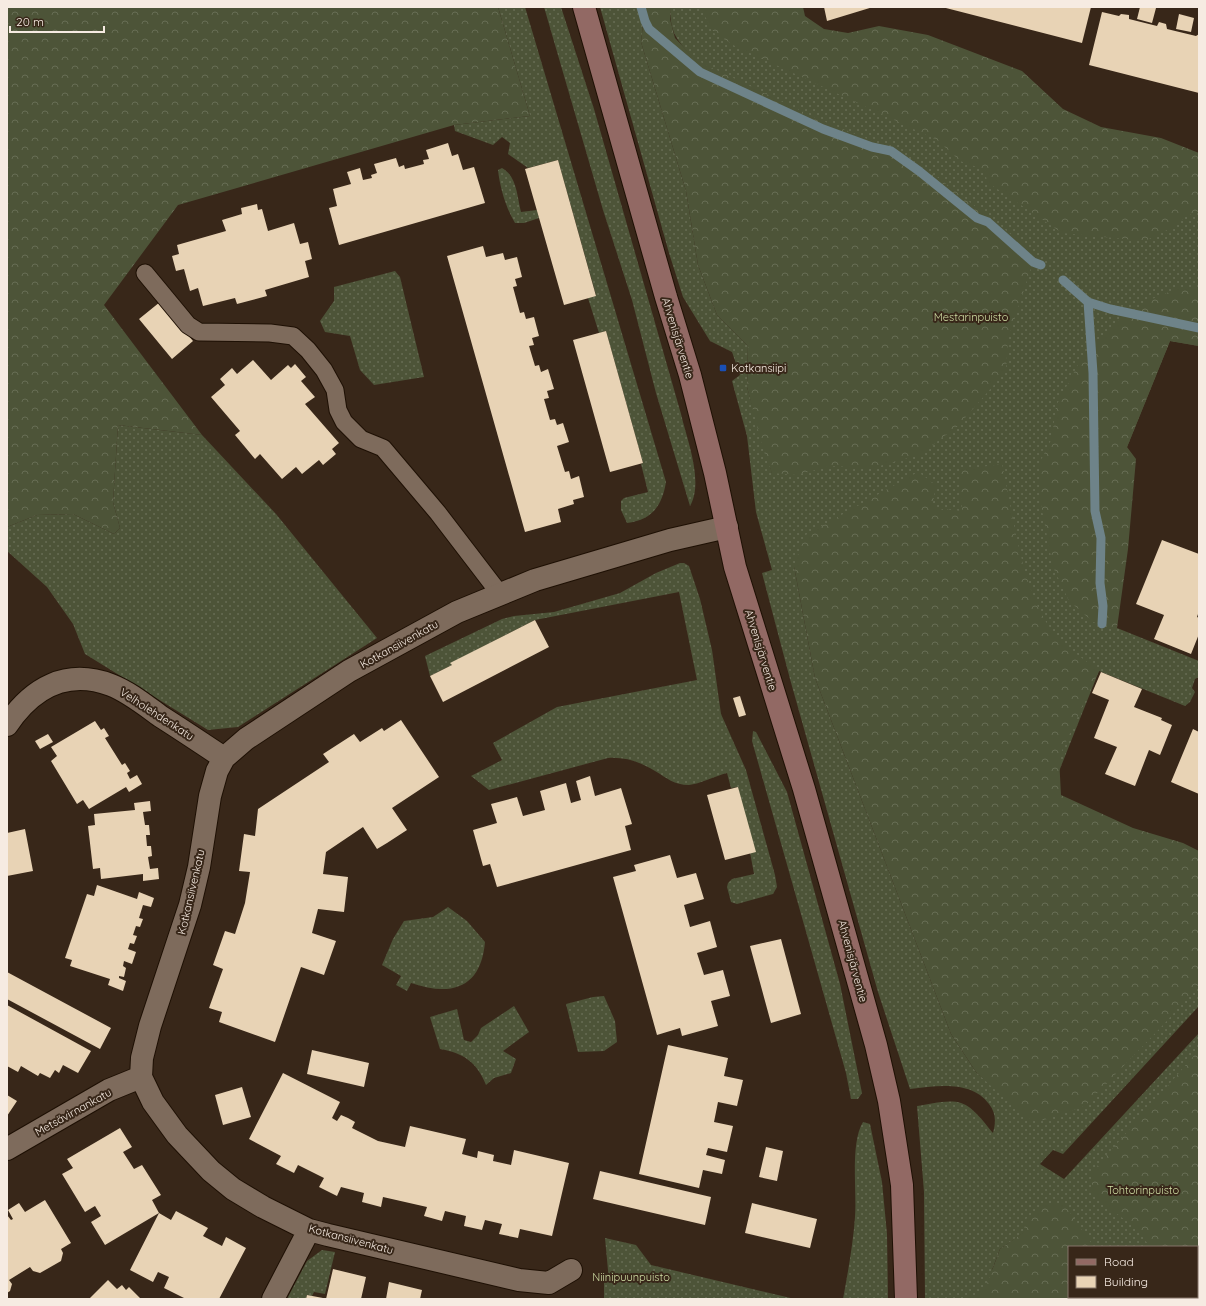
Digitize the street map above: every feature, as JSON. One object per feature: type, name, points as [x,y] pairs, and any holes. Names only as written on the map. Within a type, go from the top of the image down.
[{"type":"main road","name":"Ahvenisjärventie","points":[[584,7],[666,297],[690,375],[727,527],[735,567],[804,788],[841,919],[889,1101],[902,1185],[906,1299]]},
{"type":"street","name":"Kotkansiivenkatu","points":[[572,1270],[549,1283],[519,1280],[309,1230],[233,1189],[211,1171],[177,1135],[153,1102],[141,1078],[142,1058],[150,1026],[190,905],[199,867],[210,796],[224,758],[246,739],[349,671],[457,612],[535,580],[595,561],[670,540],[727,527]]},
{"type":"street","name":"Velholehdenkatu","points":[[7,725],[17,710],[30,696],[50,685],[76,679],[95,681],[112,686],[134,698],[224,758]]},
{"type":"street","name":"Metsävirnankatu","points":[[7,1149],[109,1090],[141,1078]]},
{"type":"street","points":[[273,1299],[309,1230]]},
{"type":"lane","points":[[146,273],[188,326],[199,332],[293,336],[308,350],[324,370],[335,390],[338,410],[344,422],[361,439],[383,448],[438,512],[500,594]]},
{"type":"green space","points":[[7,7],[498,7],[530,116],[454,125],[178,205],[104,305],[202,435],[118,425],[113,502],[120,528],[114,534],[73,514],[37,515],[7,527]]},
{"type":"green space","points":[[498,7],[525,7],[666,482],[662,498],[658,505],[649,515],[636,521],[627,523],[621,510],[621,501],[624,498],[648,492],[641,464],[643,463],[606,331],[599,333],[588,298],[596,295],[558,160],[528,168],[508,154],[510,143],[502,137],[493,145],[455,131],[454,125],[530,116]]},
{"type":"green space","points":[[544,7],[561,7],[594,109],[690,448],[695,473],[695,485],[694,496],[690,506],[656,393],[632,300],[603,210]]},
{"type":"green space","name":"Mestarinpuisto","points":[[600,7],[645,7],[641,42],[686,191],[698,265],[717,315],[748,346],[747,387],[772,473],[696,61],[680,43],[673,31],[670,17],[670,7],[729,7],[1199,188],[1199,346],[1170,341],[1119,467],[1117,628],[1199,661],[1199,677],[1195,679],[1192,688],[1195,692],[1190,702],[1185,706],[1099,671],[1046,804],[1199,865],[1199,1006],[1063,1154],[1053,1150],[1040,1164],[1064,1179],[1199,1033],[1199,1299],[925,1299],[924,1192],[917,1106],[945,1102],[961,1103],[975,1112],[993,1133],[995,1125],[994,1114],[989,1104],[982,1096],[963,1088],[942,1086],[910,1089],[878,992],[790,679],[762,573],[772,570],[756,512],[747,436],[732,381],[740,375],[732,352],[710,341],[683,297],[669,253]],"holes":[[[794,566],[984,1079],[976,1072],[951,1034],[815,678]],[[1025,1232],[992,1270],[1000,1249]]]},
{"type":"green space","points":[[645,7],[670,7],[670,19],[675,38],[696,60],[816,118],[899,152],[940,179],[1030,249],[1033,262],[1008,339],[1006,371],[958,426],[919,455],[872,468],[830,466],[797,475],[772,473],[763,449],[747,387],[748,346],[717,315],[698,265],[686,191],[641,42]]},
{"type":"green space","points":[[700,7],[803,7],[805,16],[824,29],[848,33],[879,26],[928,35],[1022,71],[1063,109],[1101,127],[1161,138],[1199,153],[1199,211],[1185,217],[1177,225],[1145,241],[1062,233],[987,182],[985,170],[960,161],[937,140],[735,46],[714,33]]},
{"type":"green space","points":[[502,168],[514,181],[521,212],[537,210],[539,218],[524,223],[515,223],[506,204],[500,184],[498,170]]},
{"type":"green space","points":[[395,271],[400,277],[424,377],[374,385],[360,370],[350,336],[325,332],[320,321],[334,301],[334,287]]},
{"type":"green space","points":[[1179,288],[1199,289],[1199,346],[1170,341],[1127,447],[1136,459],[1128,549],[1117,628],[1093,622],[1069,601],[1053,567],[1041,505],[1041,460],[1052,438],[1056,406],[1080,361],[1118,321],[1152,299]]},
{"type":"green space","points":[[118,425],[202,435],[276,514],[377,638],[238,727],[208,730],[85,654],[73,624],[47,587],[7,551],[7,527],[37,515],[73,514],[114,534],[120,528],[113,502]]},
{"type":"green space","points":[[1002,464],[1020,553],[1034,598],[1044,618],[1055,634],[1099,671],[1059,757],[1061,795],[1133,828],[1183,843],[1199,851],[1199,984],[1165,1023],[1085,1106],[1044,1120],[1032,1121],[1006,1100],[976,1072],[951,1034],[815,678],[794,566],[804,536],[918,472],[936,485],[932,508],[962,511],[959,470]]},
{"type":"green space","points":[[680,563],[684,563],[689,566],[700,599],[712,650],[721,714],[746,770],[775,875],[777,887],[773,894],[737,904],[731,902],[727,887],[728,883],[732,879],[754,874],[738,787],[731,788],[727,773],[698,783],[684,785],[671,781],[649,768],[627,759],[608,758],[489,790],[471,776],[502,760],[493,743],[557,707],[697,680],[679,592],[535,620],[451,663],[452,665],[430,676],[425,656],[502,619],[514,616],[554,612],[620,593],[656,573]]},
{"type":"green space","points":[[753,731],[756,732],[787,792],[840,984],[862,1093],[858,1099],[851,1099],[846,1073],[752,741]]},
{"type":"green space","points":[[448,907],[467,921],[485,942],[478,970],[471,979],[462,985],[451,988],[439,989],[411,983],[407,991],[396,985],[401,976],[382,965],[393,939],[404,921],[433,917]]},
{"type":"green space","points":[[604,996],[615,1021],[617,1042],[604,1051],[578,1052],[566,1004],[593,997]]},
{"type":"green space","points":[[514,1006],[529,1032],[503,1051],[516,1059],[511,1073],[494,1078],[486,1085],[478,1070],[468,1060],[456,1053],[440,1049],[430,1017],[457,1009],[464,1040],[471,1042],[478,1035],[481,1028]]},
{"type":"green space","name":"Tohtorinpuisto","points":[[1199,1050],[1199,1299],[1189,1298],[1198,1298],[1198,1246],[1149,1246],[1137,1229],[1092,1195],[1092,1172]]},
{"type":"green space","points":[[863,1122],[870,1124],[882,1182],[887,1234],[888,1299],[843,1299],[852,1248],[855,1217],[855,1154],[859,1131]]},
{"type":"green space","points":[[1044,1203],[1064,1204],[1093,1246],[1068,1246],[1068,1298],[1131,1299],[963,1299],[984,1292],[1000,1249],[1024,1232],[1025,1220]]},
{"type":"green space","name":"Niinipuunpuisto","points":[[605,1238],[636,1245],[651,1265],[795,1299],[604,1299],[604,1280],[609,1281]]},
{"type":"green space","points":[[322,1250],[335,1252],[325,1294],[314,1292],[312,1296],[307,1295],[306,1299],[287,1299],[307,1261]]},
{"type":"building","points":[[824,7],[873,7],[827,21]]},
{"type":"building","points":[[942,7],[1091,7],[1082,43]]},
{"type":"building","points":[[1140,7],[1156,8],[1152,23],[1137,19]]},
{"type":"building","points":[[1102,12],[1119,16],[1121,14],[1129,15],[1129,19],[1157,26],[1159,22],[1166,24],[1167,29],[1196,36],[1199,34],[1199,93],[1089,65]]},
{"type":"building","points":[[1179,14],[1194,18],[1191,32],[1176,29]]},
{"type":"building","points":[[448,143],[452,156],[458,154],[463,170],[474,167],[485,203],[339,245],[329,208],[337,206],[333,189],[351,184],[347,172],[360,168],[363,180],[372,178],[371,175],[377,173],[374,164],[396,158],[399,167],[404,165],[405,169],[424,164],[423,160],[429,159],[426,150]]},
{"type":"building","points":[[558,160],[596,296],[564,305],[525,169]]},
{"type":"building","points":[[257,204],[258,210],[262,209],[268,231],[294,223],[300,244],[308,242],[312,259],[305,261],[309,277],[265,290],[267,296],[237,304],[235,298],[203,306],[198,288],[190,291],[184,269],[176,271],[172,256],[179,254],[177,245],[226,231],[222,220],[242,214],[241,208]]},
{"type":"building","points":[[483,246],[486,257],[503,253],[505,260],[517,257],[522,277],[515,279],[517,286],[513,287],[520,313],[524,312],[526,319],[534,317],[539,336],[532,338],[534,345],[529,346],[535,366],[539,365],[541,372],[548,369],[554,389],[547,391],[549,398],[544,399],[550,420],[555,419],[557,425],[563,423],[569,442],[557,446],[565,472],[569,471],[571,479],[579,476],[584,497],[573,500],[574,504],[558,509],[561,522],[525,532],[447,256]]},
{"type":"building","points":[[160,302],[193,341],[172,359],[139,319]]},
{"type":"building","points":[[606,331],[643,463],[610,472],[573,340]]},
{"type":"building","points":[[253,360],[271,380],[288,365],[291,368],[295,364],[306,377],[301,381],[315,397],[305,404],[339,443],[332,449],[336,454],[323,465],[319,460],[302,474],[296,467],[282,479],[260,454],[255,459],[235,435],[240,431],[211,397],[225,385],[220,379],[232,368],[237,374]]},
{"type":"building","points":[[1162,540],[1199,554],[1199,611],[1197,617],[1199,618],[1199,634],[1191,654],[1154,639],[1164,615],[1136,604]]},
{"type":"building","points":[[535,620],[549,647],[443,702],[430,676],[452,665],[450,663]]},
{"type":"building","points":[[1101,672],[1142,689],[1134,707],[1162,718],[1161,720],[1172,725],[1160,755],[1149,750],[1135,786],[1105,774],[1117,747],[1094,738],[1109,700],[1092,693]]},
{"type":"building","points":[[740,696],[746,715],[739,717],[733,698]]},
{"type":"building","points":[[401,720],[439,777],[392,808],[407,830],[377,849],[363,827],[326,852],[323,874],[348,877],[344,912],[318,909],[312,933],[336,941],[324,975],[301,967],[275,1042],[219,1022],[222,1012],[209,1008],[223,969],[213,965],[225,931],[235,934],[245,903],[250,872],[239,871],[244,834],[255,836],[258,809],[329,762],[323,754],[354,734],[360,742],[382,728],[384,731]]},
{"type":"building","points":[[95,721],[101,730],[104,728],[109,736],[105,738],[122,765],[125,763],[130,771],[127,773],[130,779],[137,775],[142,784],[129,792],[126,787],[89,809],[83,800],[77,804],[51,761],[57,756],[51,747]]},
{"type":"building","points":[[1193,729],[1199,732],[1199,794],[1171,782]]},
{"type":"building","points":[[48,734],[53,742],[40,749],[35,741]]},
{"type":"building","points":[[590,776],[595,796],[621,788],[632,824],[625,826],[631,850],[497,887],[490,864],[483,866],[473,830],[497,823],[491,804],[517,797],[523,816],[545,810],[540,791],[566,783],[571,803],[581,800],[576,781]]},
{"type":"building","points":[[738,787],[756,852],[725,860],[707,795]]},
{"type":"building","points":[[150,801],[151,811],[143,812],[145,825],[149,825],[150,835],[146,835],[147,846],[151,846],[152,856],[148,857],[150,869],[158,868],[159,879],[143,881],[143,874],[101,879],[100,868],[93,869],[88,826],[95,825],[94,814],[135,810],[134,803]]},
{"type":"building","points":[[25,829],[33,871],[7,876],[7,833]]},
{"type":"building","points":[[670,855],[677,878],[696,873],[704,899],[684,905],[690,927],[710,921],[717,947],[697,953],[704,975],[723,970],[730,996],[711,1001],[718,1026],[682,1036],[680,1028],[657,1035],[613,877],[636,871],[634,865]]},
{"type":"building","points":[[97,885],[137,899],[139,892],[154,898],[151,907],[143,905],[139,918],[143,919],[140,927],[136,926],[133,935],[137,936],[134,944],[130,943],[128,949],[136,952],[132,964],[124,961],[123,966],[126,968],[124,977],[119,976],[119,978],[126,981],[123,991],[108,985],[110,979],[70,966],[72,960],[65,958],[87,894],[94,896]]},
{"type":"building","points":[[781,939],[801,1014],[771,1023],[750,946]]},
{"type":"building","points":[[7,972],[111,1028],[100,1049],[7,999]]},
{"type":"building","points":[[7,1005],[91,1051],[78,1073],[63,1065],[59,1073],[55,1070],[50,1078],[40,1073],[38,1076],[21,1066],[18,1072],[7,1066]]},
{"type":"building","points":[[668,1045],[728,1058],[724,1076],[743,1080],[737,1106],[718,1102],[714,1122],[733,1126],[727,1152],[708,1148],[706,1155],[725,1160],[722,1174],[703,1170],[699,1188],[639,1174]]},
{"type":"building","points":[[312,1050],[369,1063],[364,1087],[307,1074]]},
{"type":"building","points":[[283,1073],[340,1102],[332,1118],[337,1121],[341,1115],[348,1118],[355,1122],[352,1128],[378,1141],[405,1147],[410,1126],[466,1139],[462,1154],[477,1158],[478,1151],[494,1155],[493,1161],[511,1165],[514,1150],[569,1163],[552,1236],[520,1229],[518,1238],[499,1234],[502,1224],[485,1220],[482,1230],[464,1226],[466,1216],[445,1211],[442,1221],[424,1216],[427,1207],[383,1197],[381,1207],[362,1202],[364,1193],[341,1187],[337,1196],[319,1187],[324,1178],[298,1165],[294,1173],[276,1164],[281,1156],[249,1139]]},
{"type":"building","points":[[242,1087],[251,1117],[223,1125],[215,1095]]},
{"type":"building","points":[[7,1095],[17,1101],[7,1116]]},
{"type":"building","points":[[120,1128],[132,1147],[123,1152],[134,1169],[142,1165],[161,1195],[152,1200],[159,1213],[105,1245],[91,1222],[101,1216],[95,1206],[85,1212],[62,1174],[73,1168],[67,1159]]},
{"type":"building","points":[[766,1147],[783,1151],[777,1181],[759,1177]]},
{"type":"building","points":[[600,1171],[711,1197],[705,1225],[593,1199]]},
{"type":"building","points":[[45,1200],[71,1243],[61,1249],[63,1253],[61,1261],[40,1273],[33,1271],[30,1267],[9,1280],[12,1284],[10,1291],[7,1293],[7,1215],[11,1220],[13,1219],[8,1210],[19,1203],[25,1212]]},
{"type":"building","points":[[752,1203],[817,1219],[810,1248],[745,1233]]},
{"type":"building","points":[[176,1211],[208,1228],[203,1236],[222,1246],[226,1237],[246,1248],[219,1299],[186,1299],[164,1288],[169,1277],[158,1272],[153,1282],[130,1270],[159,1213],[171,1220]]},
{"type":"building","points":[[333,1269],[366,1277],[361,1299],[326,1299]]},
{"type":"building","points":[[108,1280],[117,1289],[122,1285],[126,1290],[129,1287],[141,1299],[89,1299]]},
{"type":"building","points":[[389,1282],[422,1290],[420,1299],[386,1299]]},
{"type":"building","points":[[307,1295],[323,1298],[323,1299],[306,1299]]},
{"type":"waterway","points":[[641,7],[649,29],[700,72],[823,129],[872,147],[891,151],[919,171],[977,218],[988,222],[1033,262],[1041,265]]},
{"type":"waterway","points":[[1063,280],[1088,302],[1093,373],[1095,511],[1101,538],[1100,583],[1103,606],[1102,624]]},
{"type":"waterway","points":[[1088,302],[1110,309],[1199,328]]},
{"type":"place","name":"Kotkansiipi","points":[[723,368]]}]
